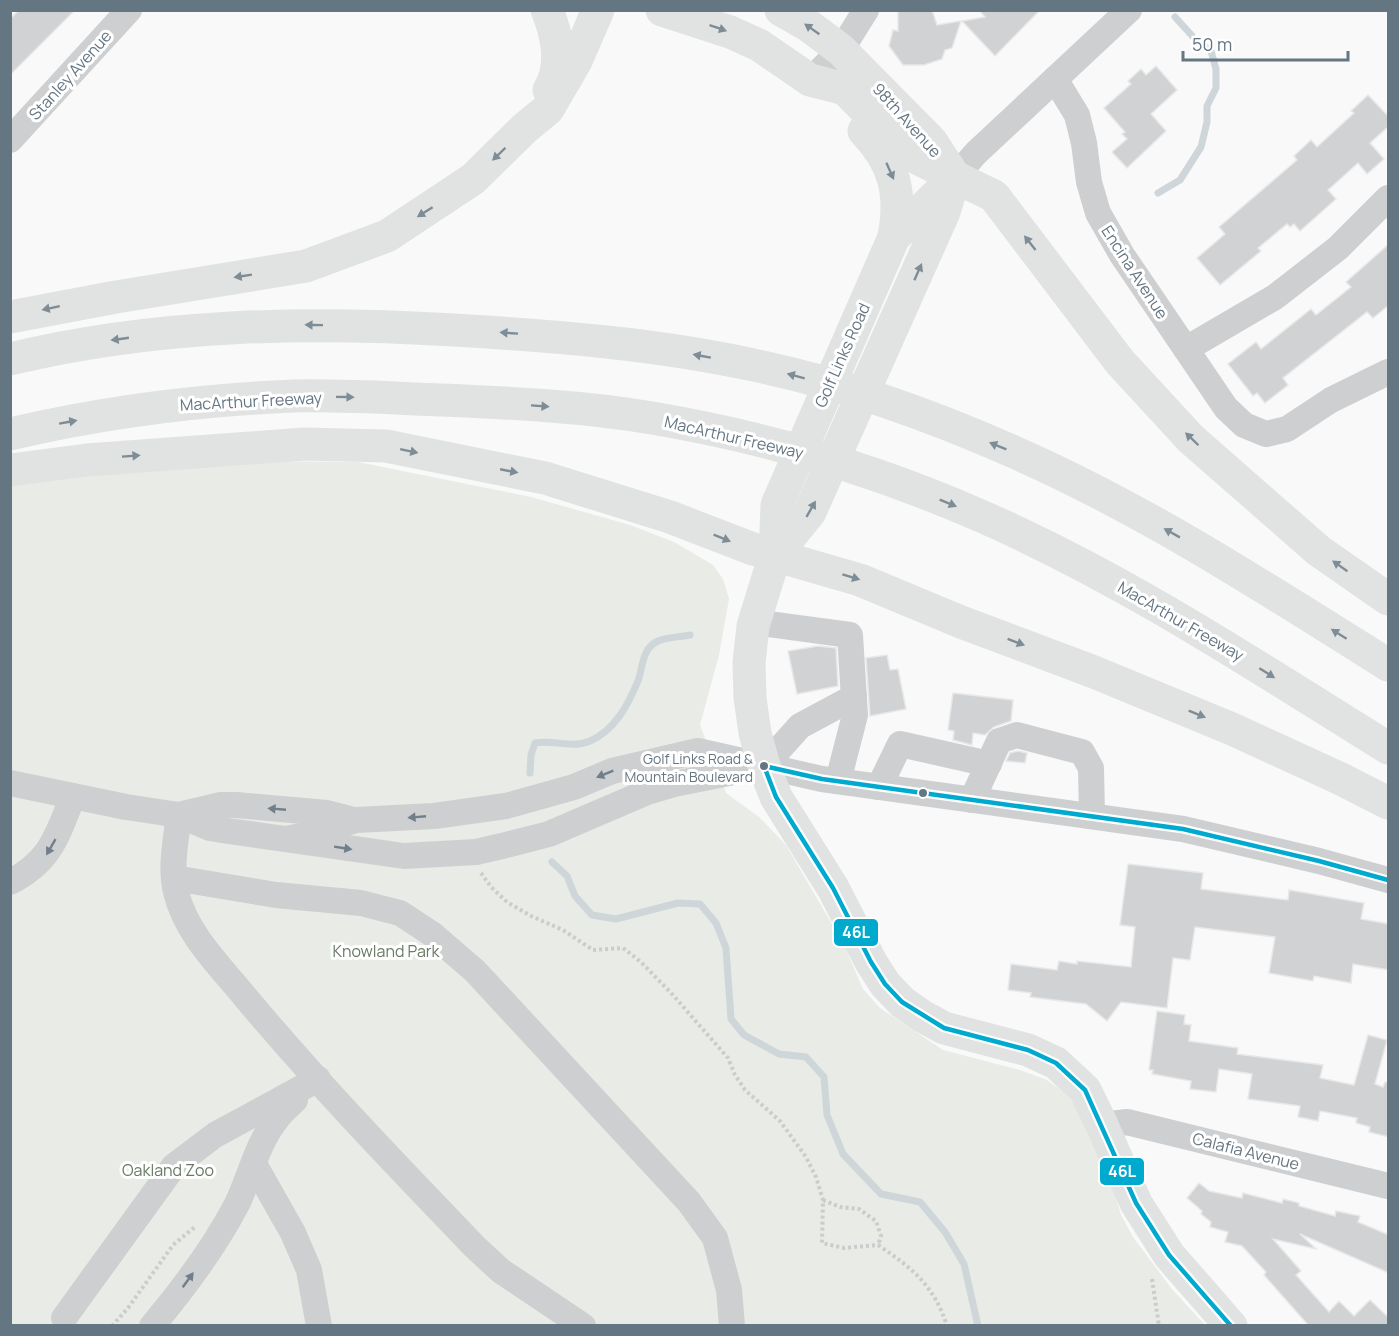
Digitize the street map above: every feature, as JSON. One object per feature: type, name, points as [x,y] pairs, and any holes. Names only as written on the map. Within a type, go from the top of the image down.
[{"type":"main road","points":[[525,128],[552,85],[556,67],[557,46],[547,10]]},
{"type":"main road","points":[[10,317],[93,300],[306,266],[387,236],[473,179],[525,128],[548,109],[576,61],[598,10]]},
{"type":"main road","name":"98th Avenue","points":[[662,10],[730,32],[759,45],[810,80],[845,89],[902,148],[916,159],[955,177]]},
{"type":"main road","name":"98th Avenue","points":[[781,10],[809,26],[841,50],[931,141],[955,177]]},
{"type":"main road","points":[[810,80],[870,138],[887,164],[898,194],[898,216],[894,237]]},
{"type":"main road","points":[[955,177],[994,196],[1120,362],[1191,439],[1319,551],[1389,599]]},
{"type":"main road","name":"Golf Links Road","points":[[955,177],[894,237],[777,505],[775,555],[754,622],[748,663],[755,732],[764,766],[776,797],[832,888],[885,984],[902,1002],[944,1028],[1028,1050],[1056,1063],[1085,1090],[1137,1203],[1169,1256],[1231,1326]]},
{"type":"main road","name":"Golf Links Road","points":[[775,555],[810,512],[944,212],[955,177]]},
{"type":"main road","points":[[10,359],[123,338],[210,329],[299,325],[397,326],[572,337],[659,348],[760,366],[848,391],[932,419],[1013,452],[1095,490],[1242,574],[1389,665]]},
{"type":"main road","name":"MacArthur Freeway","points":[[10,434],[135,410],[217,400],[297,396],[391,398],[569,408],[650,418],[737,435],[819,457],[893,481],[981,516],[1059,553],[1212,638],[1389,748]]},
{"type":"main road","points":[[10,470],[87,460],[304,444],[386,446],[545,478],[670,517],[735,543],[860,580],[961,622],[1094,672],[1279,750],[1389,803]]},
{"type":"street","name":"Stanley Avenue","points":[[10,140],[129,10]]},
{"type":"street","points":[[810,80],[841,50],[866,10]]},
{"type":"street","name":"Golf Links Road","points":[[955,177],[976,153],[1129,10]]},
{"type":"street","name":"Encina Avenue","points":[[1055,79],[1077,115],[1084,143],[1089,182],[1098,213],[1122,255],[1226,408],[1244,425],[1266,434],[1287,429],[1331,400],[1389,372]]},
{"type":"street","points":[[1186,349],[1275,297],[1338,248],[1389,198]]},
{"type":"street","points":[[754,622],[850,635],[855,715],[837,781]]},
{"type":"street","points":[[10,783],[179,815],[210,828],[404,856],[476,852],[549,834],[647,792],[674,784],[764,766],[800,726],[854,697]]},
{"type":"street","points":[[972,800],[999,741],[1017,735],[1082,752],[1091,768],[1092,816]]},
{"type":"street","points":[[879,787],[900,744],[989,764]]},
{"type":"street","points":[[179,815],[221,805],[327,813],[356,820],[397,819],[472,812],[539,798],[574,787],[612,771],[698,751],[837,781],[1213,835],[1389,880]]},
{"type":"street","points":[[10,882],[26,874],[40,863],[51,848],[73,796]]},
{"type":"street","points":[[539,798],[549,834]]},
{"type":"street","points":[[179,815],[173,866],[176,892],[186,920],[204,946],[288,1047],[475,1247],[511,1278],[583,1326]]},
{"type":"street","points":[[286,838],[306,835],[356,820]]},
{"type":"street","points":[[174,878],[266,894],[361,903],[400,913],[432,934],[475,971],[689,1202],[715,1238],[729,1290],[732,1326]]},
{"type":"street","points":[[152,1326],[184,1286],[222,1230],[238,1202],[267,1133],[276,1120],[318,1079]]},
{"type":"street","points":[[64,1318],[174,1166],[215,1135],[318,1079]]},
{"type":"street","name":"Calafia Avenue","points":[[1102,1125],[1127,1122],[1389,1186]]},
{"type":"street","points":[[254,1164],[293,1233],[309,1270],[319,1326]]},
{"type":"path","points":[[476,852],[481,873],[491,887],[507,902],[563,930],[593,950],[623,948],[641,962],[728,1058],[745,1090],[780,1121],[806,1157],[816,1177],[823,1200],[822,1243],[844,1248],[878,1245],[908,1265],[922,1278],[940,1305],[947,1326]]},
{"type":"path","points":[[823,1200],[840,1207],[859,1209],[876,1221],[881,1236],[878,1245]]},
{"type":"path","points":[[112,1326],[128,1308],[173,1245],[203,1220]]},
{"type":"green space","name":"Knowland Park","points":[[254,461],[358,462],[531,497],[630,525],[674,542],[713,565],[723,579],[729,599],[719,655],[700,725],[726,793],[759,817],[786,845],[844,945],[863,989],[880,1008],[943,1050],[1020,1070],[1047,1080],[1065,1093],[1085,1116],[1121,1215],[1133,1237],[1171,1288],[1205,1325],[11,1326],[11,486],[76,476]]},
{"type":"building","points":[[19,10],[75,10],[10,75],[10,19]]},
{"type":"building","points":[[898,10],[932,10],[937,25],[961,21],[952,48],[945,50],[942,59],[924,65],[903,65],[889,46],[893,30],[898,31]]},
{"type":"building","points":[[979,10],[1040,10],[995,56],[962,21],[985,17]]},
{"type":"building","points":[[1156,66],[1177,90],[1151,114],[1166,131],[1127,168],[1112,152],[1127,139],[1122,134],[1125,132],[1104,108],[1131,84],[1128,81],[1141,69],[1146,75]]},
{"type":"building","points":[[1368,95],[1389,117],[1389,126],[1370,143],[1384,159],[1367,174],[1358,163],[1328,190],[1336,199],[1300,231],[1294,224],[1290,227],[1287,224],[1258,248],[1261,251],[1220,285],[1197,258],[1225,234],[1219,227],[1297,160],[1294,156],[1311,140],[1317,147],[1354,113],[1351,111]]},
{"type":"building","points":[[1389,244],[1389,305],[1373,318],[1367,312],[1283,378],[1288,385],[1265,403],[1257,393],[1253,396],[1228,364],[1256,342],[1261,349],[1311,309],[1316,315],[1351,287],[1346,282]]},
{"type":"building","points":[[818,646],[836,648],[838,686],[797,694],[788,651]]},
{"type":"building","points":[[887,655],[890,670],[898,669],[906,709],[870,716],[866,658]]},
{"type":"building","points":[[953,693],[1013,700],[1011,721],[994,727],[985,735],[973,733],[972,745],[953,740],[954,731],[948,730]]},
{"type":"building","points":[[1018,751],[1027,753],[1025,763],[1006,761],[1010,753]]},
{"type":"building","points":[[1128,864],[1203,873],[1201,889],[1288,900],[1289,890],[1364,903],[1361,919],[1389,924],[1389,970],[1353,964],[1351,983],[1314,976],[1313,981],[1269,973],[1275,937],[1195,927],[1190,960],[1173,958],[1167,1008],[1121,1002],[1107,1021],[1086,1004],[1030,997],[1031,993],[1008,990],[1011,964],[1057,970],[1059,961],[1131,967],[1135,927],[1120,925]]},
{"type":"building","points":[[1157,1011],[1185,1015],[1184,1024],[1191,1025],[1189,1041],[1238,1048],[1237,1054],[1323,1065],[1320,1078],[1354,1085],[1368,1035],[1387,1040],[1375,1084],[1383,1087],[1385,1082],[1389,1083],[1389,1137],[1369,1132],[1370,1127],[1356,1123],[1357,1118],[1320,1111],[1318,1121],[1298,1117],[1300,1106],[1248,1099],[1252,1074],[1219,1069],[1216,1092],[1190,1089],[1191,1081],[1152,1074],[1153,1070],[1149,1070]]},
{"type":"building","points":[[1199,1183],[1209,1191],[1242,1198],[1243,1193],[1282,1203],[1283,1199],[1335,1216],[1336,1211],[1360,1216],[1358,1222],[1389,1235],[1389,1273],[1300,1234],[1316,1249],[1273,1239],[1301,1271],[1296,1275],[1329,1312],[1339,1301],[1354,1316],[1370,1300],[1389,1318],[1389,1326],[1309,1326],[1242,1246],[1225,1242],[1228,1232],[1210,1227],[1211,1222],[1187,1198]]},
{"type":"waterway","points":[[1158,193],[1180,180],[1201,147],[1207,122],[1207,106],[1216,88],[1216,69],[1211,51],[1195,39],[1175,17]]},
{"type":"waterway","points":[[530,773],[531,755],[535,743],[576,744],[599,736],[614,724],[625,708],[638,681],[649,648],[662,640],[690,635]]},
{"type":"waterway","points":[[552,862],[567,876],[575,896],[592,915],[616,919],[678,903],[700,904],[716,923],[726,948],[731,1019],[744,1035],[779,1054],[806,1057],[824,1077],[827,1115],[843,1154],[881,1194],[920,1202],[945,1232],[964,1264],[978,1326]]},
{"type":"transit line","name":"46L","points":[[764,766],[776,797],[833,888],[871,962],[885,984],[902,1002],[944,1028],[1028,1050],[1056,1063],[1085,1090],[1136,1203],[1169,1255],[1231,1326]]},
{"type":"transit line","name":"46L","points":[[764,766],[822,779],[1183,829],[1388,880]]},
{"type":"place","name":"Golf Links Road & Mountain Boulevard","points":[[764,766]]},
{"type":"park label","name":"Oakland Zoo","points":[[168,1170]]}]
